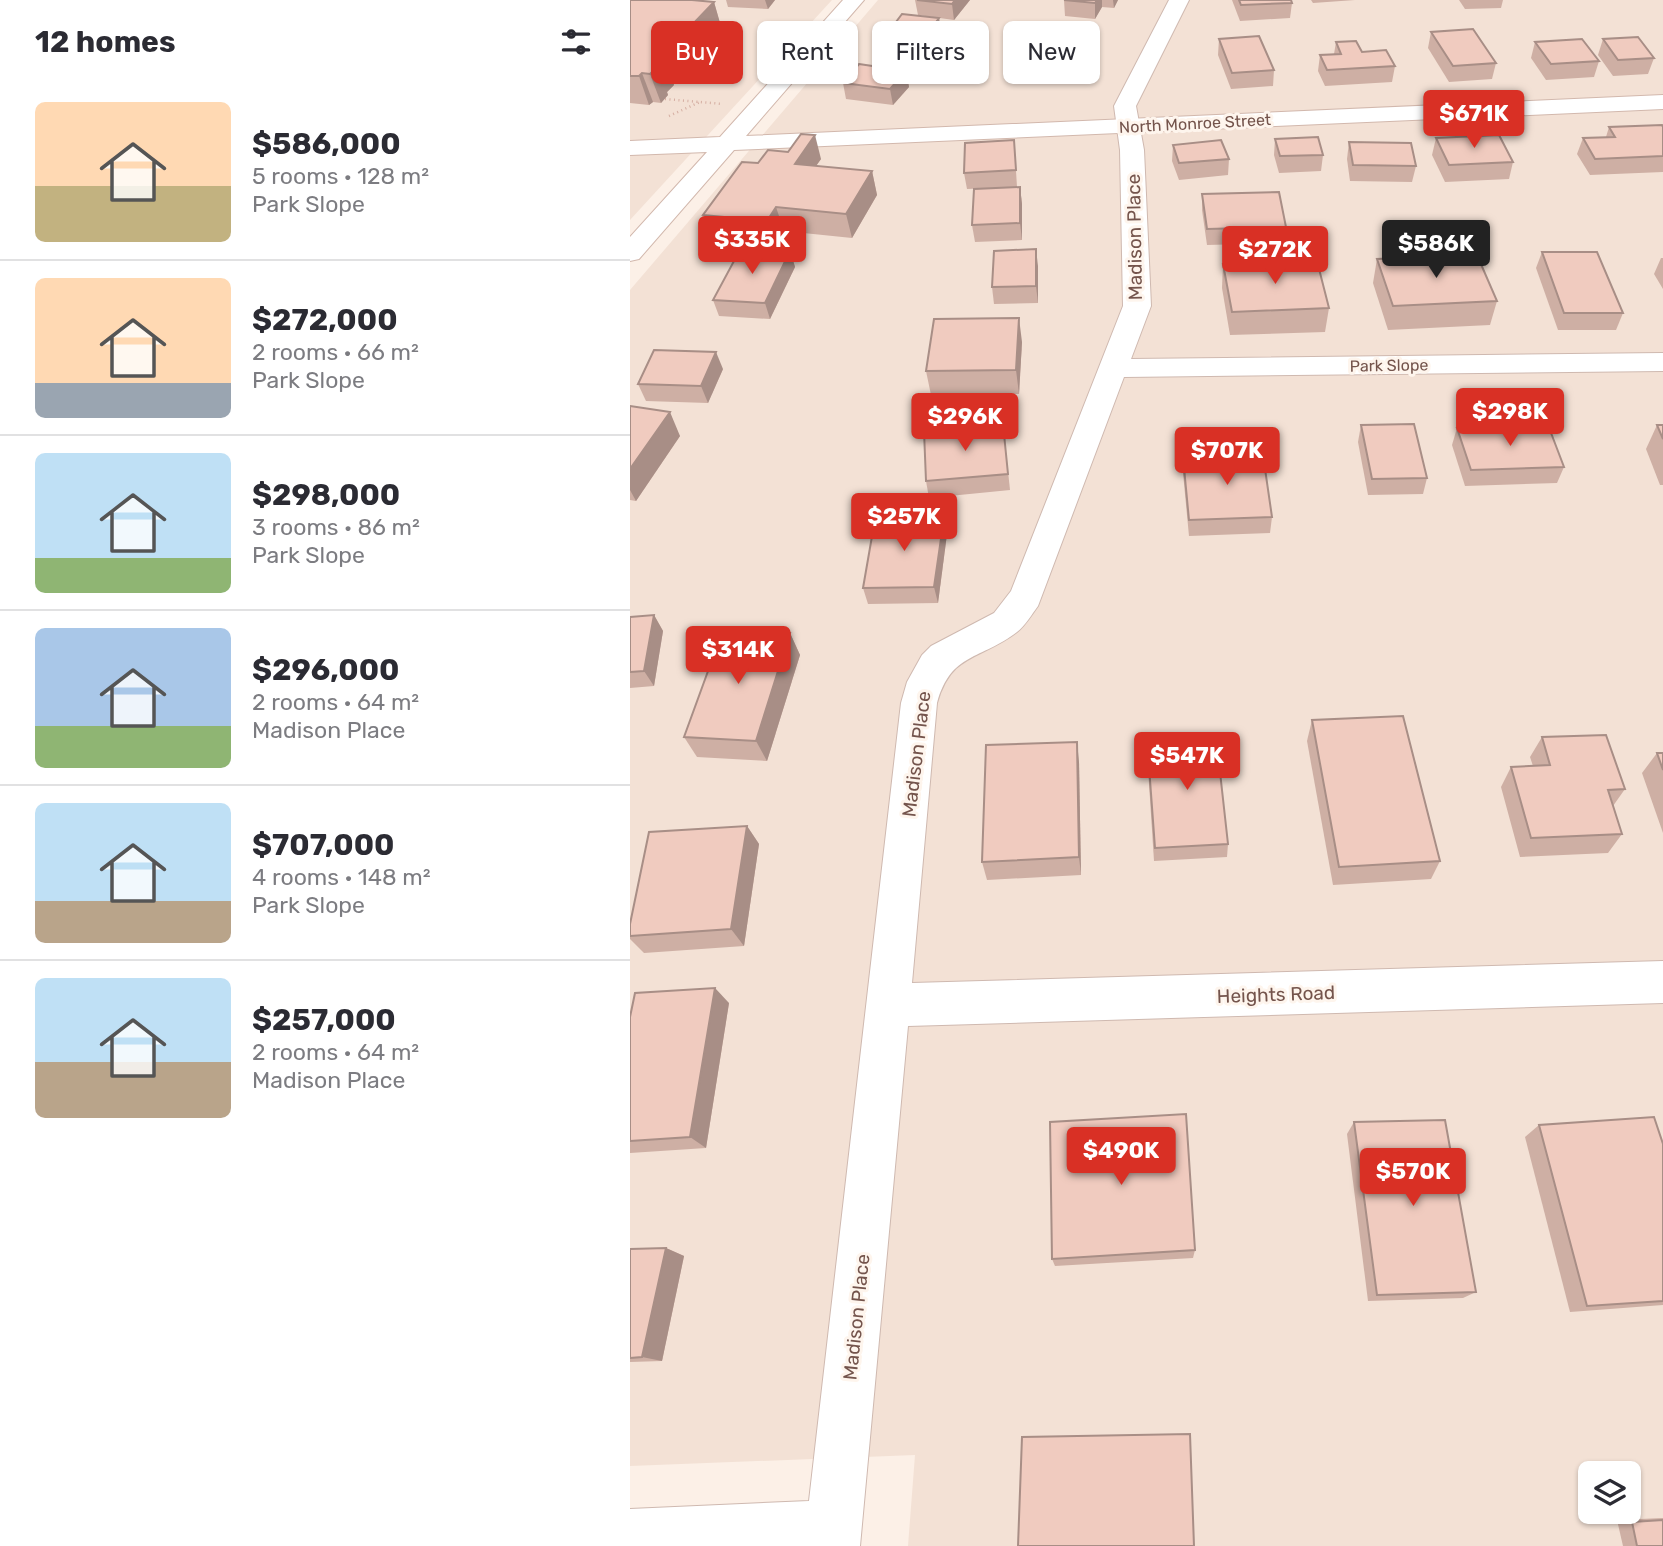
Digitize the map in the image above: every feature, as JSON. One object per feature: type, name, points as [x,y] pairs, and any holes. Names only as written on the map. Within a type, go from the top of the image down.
[{"type":"street","points":[[630,253],[854,0]]},
{"type":"street","name":"Madison Place","points":[[833,1537],[919,703],[925,682],[934,665],[944,656],[1006,622],[1026,597],[1137,306],[1132,150],[1125,106],[1179,0]]},
{"type":"street","name":"North Monroe Street","points":[[630,148],[1663,102]]},
{"type":"street","name":"Park Slope","points":[[1114,368],[1663,362]]},
{"type":"street","name":"Heights Road","points":[[889,1005],[1663,982]]},
{"type":"street","points":[[630,1537],[833,1537]]},
{"type":"path","points":[[665,99],[725,104]]},
{"type":"shaded area","points":[[630,0],[832,0],[813,21],[757,21],[757,82],[630,220]]},
{"type":"shaded area","points":[[878,0],[1663,0],[1663,1546],[908,1546],[915,1455],[630,1466],[630,290],[806,84],[858,84],[858,23]]},
{"type":"building","points":[[630,0],[714,2],[696,21],[651,21],[651,73],[630,76]]},
{"type":"building","points":[[917,0],[955,0],[952,4]]},
{"type":"building","points":[[1064,0],[1097,0],[1095,3]]},
{"type":"building","points":[[1239,0],[1291,0],[1292,3],[1241,5]]},
{"type":"building","points":[[902,14],[939,18],[937,21],[897,21]]},
{"type":"building","points":[[1473,29],[1496,63],[1453,66],[1431,32]]},
{"type":"building","points":[[1259,36],[1274,70],[1232,73],[1219,39]]},
{"type":"building","points":[[1638,37],[1654,58],[1618,60],[1603,39]]},
{"type":"building","points":[[1582,39],[1599,61],[1551,64],[1535,42]]},
{"type":"building","points":[[1356,41],[1362,52],[1386,50],[1395,66],[1327,70],[1320,55],[1341,54],[1336,42]]},
{"type":"building","points":[[858,65],[872,66],[872,84],[894,84],[890,89],[851,84],[858,84]]},
{"type":"building","points":[[1662,125],[1663,156],[1595,159],[1583,138],[1615,137],[1609,127]]},
{"type":"building","points":[[801,134],[815,135],[795,164],[872,171],[846,214],[776,207],[767,221],[703,215],[742,162],[758,163],[768,150],[788,152]]},
{"type":"building","points":[[1499,135],[1513,162],[1449,165],[1436,138]]},
{"type":"building","points":[[1318,137],[1323,155],[1280,156],[1275,139]]},
{"type":"building","points":[[1014,140],[1016,170],[964,173],[965,143]]},
{"type":"building","points":[[1221,140],[1229,159],[1179,163],[1173,145]]},
{"type":"building","points":[[1349,142],[1411,143],[1416,166],[1353,165]]},
{"type":"building","points":[[1020,187],[1020,223],[972,225],[974,189]]},
{"type":"building","points":[[1279,192],[1286,227],[1207,229],[1202,194]]},
{"type":"building","points":[[741,248],[790,251],[765,303],[713,300]]},
{"type":"building","points":[[1036,249],[1036,286],[992,287],[994,251]]},
{"type":"building","points":[[1542,252],[1597,252],[1623,313],[1564,313]]},
{"type":"building","points":[[1477,255],[1497,301],[1393,306],[1377,259]]},
{"type":"building","points":[[1317,261],[1329,308],[1232,312],[1223,264]]},
{"type":"building","points":[[1019,318],[1016,370],[926,371],[934,319]]},
{"type":"building","points":[[654,350],[716,352],[701,386],[638,384]]},
{"type":"building","points":[[630,406],[670,412],[630,469]]},
{"type":"building","points":[[1003,424],[1008,474],[926,481],[924,431]]},
{"type":"building","points":[[1414,424],[1427,478],[1372,479],[1361,425]]},
{"type":"building","points":[[1548,425],[1564,467],[1471,470],[1457,428]]},
{"type":"building","points":[[1657,425],[1663,425],[1663,439]]},
{"type":"building","points":[[1263,455],[1272,517],[1189,520],[1183,457]]},
{"type":"building","points":[[944,518],[934,587],[863,588],[875,519]]},
{"type":"building","points":[[654,615],[644,671],[630,672],[630,617]]},
{"type":"building","points":[[723,630],[790,633],[756,741],[684,737]]},
{"type":"building","points":[[1403,716],[1440,861],[1339,867],[1312,720]]},
{"type":"building","points":[[1606,735],[1625,789],[1608,790],[1622,834],[1531,838],[1511,767],[1550,765],[1542,737]]},
{"type":"building","points":[[1216,736],[1228,844],[1155,848],[1147,739]]},
{"type":"building","points":[[1077,742],[1079,857],[982,862],[986,745]]},
{"type":"building","points":[[1657,753],[1663,753],[1663,770]]},
{"type":"building","points":[[747,826],[731,929],[630,936],[630,924],[649,832]]},
{"type":"building","points":[[715,988],[690,1137],[630,1141],[630,1017],[635,993]]},
{"type":"building","points":[[1186,1114],[1195,1250],[1052,1259],[1050,1122]]},
{"type":"building","points":[[1654,1117],[1663,1144],[1663,1301],[1587,1306],[1539,1125]]},
{"type":"building","points":[[1445,1120],[1476,1292],[1377,1295],[1354,1122]]},
{"type":"building","points":[[666,1248],[642,1357],[630,1358],[630,1249]]},
{"type":"building","points":[[1190,1434],[1194,1546],[1018,1546],[1022,1437]]},
{"type":"building","points":[[1663,1520],[1663,1546],[1637,1546],[1632,1524],[1641,1524],[1641,1521]]}]
